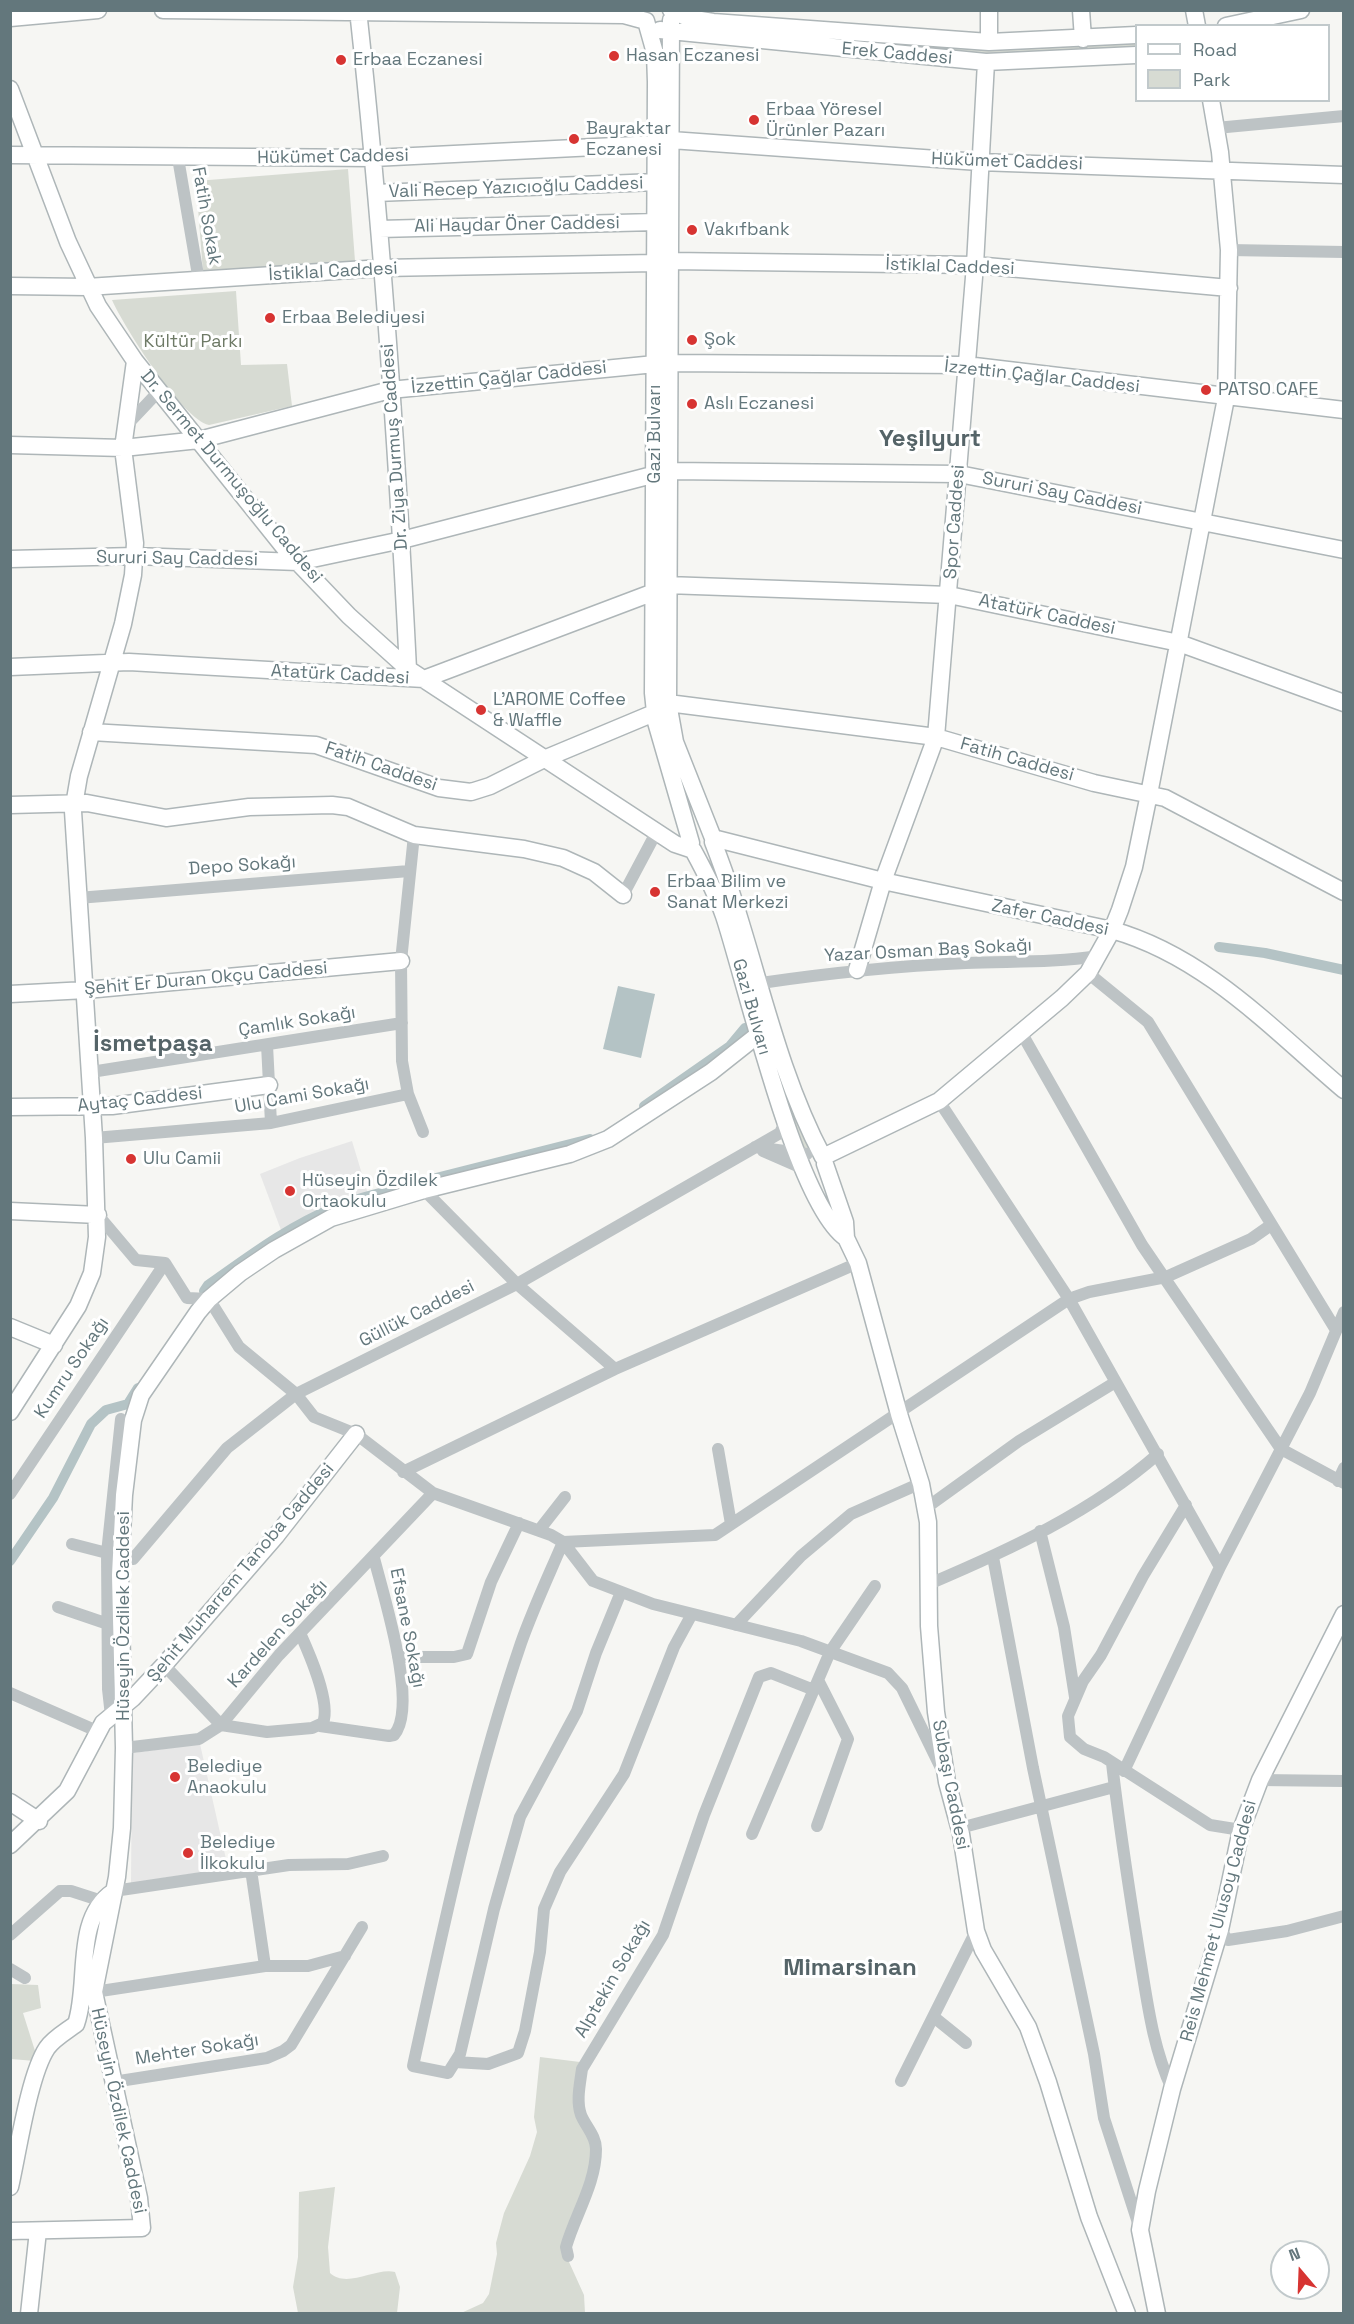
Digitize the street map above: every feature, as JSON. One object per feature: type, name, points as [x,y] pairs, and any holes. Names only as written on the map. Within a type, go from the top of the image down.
[{"type":"street","points":[[10,18],[98,10]]},
{"type":"street","name":"Erek Caddesi","points":[[163,10],[624,15],[989,42],[1135,35]]},
{"type":"street","points":[[989,10],[989,42]]},
{"type":"street","points":[[1081,10],[1083,39]]},
{"type":"street","points":[[1235,24],[1300,10]]},
{"type":"street","name":"Dr. Ziya Durmuş Caddesi","points":[[358,11],[382,268],[402,540],[408,669]]},
{"type":"street","name":"Erek Caddesi","points":[[660,17],[986,62],[1135,55]]},
{"type":"street","name":"Gazi Bulvarı","points":[[660,17],[664,142],[661,363],[663,473],[661,708],[682,808],[700,839],[760,983],[811,1159]]},
{"type":"street","name":"Gazi Bulvarı","points":[[660,17],[655,58],[664,142],[656,182],[656,222],[662,262]]},
{"type":"street","name":"Spor Caddesi","points":[[856,970],[883,881],[936,737],[975,265],[986,62]]},
{"type":"street","name":"Dr. Sermet Durmuşoğlu Caddesi","points":[[10,89],[87,286],[135,361],[297,562],[349,616],[408,669],[675,844],[700,839]]},
{"type":"street","points":[[754,1147],[811,1159],[939,1101],[1088,973],[1112,930],[1134,867],[1204,522],[1226,398],[1229,250],[1222,169],[1211,102]]},
{"type":"street","points":[[1216,128],[1344,116]]},
{"type":"street","name":"Hükümet Caddesi","points":[[10,155],[373,158],[664,142],[979,162],[1222,169],[1344,176]]},
{"type":"street","name":"Fatih Sokak","points":[[178,158],[199,281]]},
{"type":"street","name":"Vali Recep Yazıcıoğlu Caddesi","points":[[376,193],[656,182]]},
{"type":"street","name":"Ali Haydar Öner Caddesi","points":[[379,229],[656,222]]},
{"type":"street","points":[[1229,250],[1344,252]]},
{"type":"street","name":"İstiklal Caddesi","points":[[10,286],[87,286],[199,281],[382,268],[662,262],[975,265],[1229,288]]},
{"type":"street","points":[[10,1412],[78,1306],[92,1273],[98,1215],[74,802],[125,614],[135,556],[123,448],[135,361]]},
{"type":"street","name":"İzzettin Çağlar Caddesi","points":[[10,445],[123,448],[199,440],[390,390],[661,363],[966,365],[1226,398],[1344,410]]},
{"type":"street","points":[[126,426],[159,391]]},
{"type":"street","name":"Sururi Say Caddesi","points":[[10,559],[135,556],[297,562],[402,540],[663,473],[959,474],[1344,550]]},
{"type":"street","name":"Atatürk Caddesi","points":[[10,667],[112,661],[424,679],[661,589],[949,595],[1179,643],[1344,703]]},
{"type":"street","name":"Gazi Bulvarı","points":[[661,708],[675,742],[700,839],[786,1120],[811,1159]]},
{"type":"street","name":"Fatih Caddesi","points":[[92,732],[316,745],[439,788],[462,792],[490,786],[544,759],[661,708],[936,737],[1094,783],[1178,802],[1344,891]]},
{"type":"street","points":[[10,805],[74,802],[166,818],[249,807],[332,805],[362,813],[414,835],[546,853],[594,872],[623,895],[657,831],[674,819],[682,808]]},
{"type":"street","points":[[414,835],[401,961],[402,1061],[408,1094],[423,1132]]},
{"type":"street","name":"Zafer Caddesi","points":[[700,839],[1112,930],[1163,950],[1206,974],[1344,1090]]},
{"type":"street","name":"Depo Sokağı","points":[[78,898],[409,871]]},
{"type":"street","name":"Yazar Osman Baş Sokağı","points":[[760,983],[856,970],[965,963],[1062,961],[1098,956]]},
{"type":"street","name":"Şehit Er Duran Okçu Caddesi","points":[[10,994],[86,990],[401,961]]},
{"type":"street","points":[[1088,973],[1148,1022],[1336,1330]]},
{"type":"street","name":"Çamlık Sokağı","points":[[91,1072],[402,1023]]},
{"type":"street","points":[[1021,1032],[1142,1245],[1166,1277],[1281,1449],[1341,1482],[1344,1468]]},
{"type":"street","name":"Hüseyin Özdilek Caddesi","points":[[117,1712],[122,1518],[135,1408],[141,1395],[209,1299],[274,1250],[318,1224],[424,1190],[595,1145],[642,1119],[711,1072],[759,1034]]},
{"type":"street","points":[[267,1045],[272,1124]]},
{"type":"street","name":"Aytaç Caddesi","points":[[10,1107],[92,1107],[269,1084]]},
{"type":"street","name":"Ulu Cami Sokağı","points":[[94,1138],[272,1124],[408,1094]]},
{"type":"street","points":[[939,1101],[1069,1299],[1114,1383],[1158,1454],[1220,1567]]},
{"type":"street","name":"Güllük Caddesi","points":[[133,1559],[227,1448],[296,1394],[517,1284],[780,1133],[786,1120]]},
{"type":"street","name":"Subaşı Caddesi","points":[[811,1159],[828,1221],[846,1238],[858,1263],[899,1414],[921,1483],[926,1508],[936,1712],[948,1782],[960,1828],[976,1931],[983,1950],[1028,2027],[1048,2082],[1089,2217],[1127,2313]]},
{"type":"street","points":[[424,1190],[517,1284],[615,1369]]},
{"type":"street","points":[[10,1211],[98,1215],[136,1260],[165,1263],[187,1298],[209,1299],[239,1347],[296,1394],[314,1417],[356,1434],[433,1493],[540,1529],[563,1542],[593,1581],[692,1614],[801,1641],[888,1673],[902,1688],[948,1782]]},
{"type":"street","points":[[563,1542],[715,1535],[899,1414],[1026,1325],[1069,1299],[1089,1292],[1166,1277],[1251,1239],[1271,1225]]},
{"type":"street","name":"Kumru Sokağı","points":[[10,1494],[165,1263]]},
{"type":"street","points":[[403,1472],[615,1369],[858,1263]]},
{"type":"street","points":[[1124,1771],[1220,1567],[1310,1393],[1344,1312]]},
{"type":"street","points":[[10,1327],[54,1345]]},
{"type":"street","points":[[926,1508],[1019,1441],[1114,1383]]},
{"type":"street","name":"Hüseyin Özdilek Caddesi","points":[[10,2231],[142,2228],[139,2198],[94,1992],[108,1896],[122,1828],[124,1748],[117,1712],[108,1689],[106,1553],[121,1419]]},
{"type":"street","name":"Şehit Muharrem Tanoba Caddesi","points":[[10,1845],[39,1821],[67,1791],[97,1731],[164,1665],[276,1536],[356,1434]]},
{"type":"street","points":[[718,1449],[731,1524]]},
{"type":"street","points":[[929,1584],[993,1557],[1040,1531],[1134,1475],[1158,1454]]},
{"type":"street","points":[[736,1625],[801,1556],[851,1514],[921,1483]]},
{"type":"street","name":"Kardelen Sokağı","points":[[124,1748],[200,1739],[221,1725],[267,1669],[433,1493]]},
{"type":"street","points":[[540,1529],[565,1497]]},
{"type":"street","points":[[1186,1505],[1143,1576],[1101,1655],[1083,1681],[1068,1716],[1070,1737],[1084,1749],[1112,1762],[1210,1825],[1241,1830]]},
{"type":"street","points":[[398,1657],[454,1657],[466,1654],[491,1582],[519,1522]]},
{"type":"street","points":[[1040,1531],[1064,1627],[1076,1698]]},
{"type":"street","points":[[563,1542],[522,1641],[483,1766],[451,1891],[413,2066],[448,2073],[460,2054],[494,1909],[520,1817],[578,1712],[596,1653],[621,1592]]},
{"type":"street","points":[[72,1544],[106,1553]]},
{"type":"street","points":[[993,1557],[1094,2054],[1104,2118],[1140,2230]]},
{"type":"street","name":"Efsane Sokağı","points":[[320,1726],[394,1736],[399,1727],[403,1705],[398,1657],[374,1558]]},
{"type":"street","points":[[752,1834],[830,1652],[875,1586]]},
{"type":"street","points":[[58,1607],[108,1624]]},
{"type":"street","points":[[455,2062],[488,2064],[518,2053],[525,2031],[540,1952],[544,1909],[560,1872],[624,1774],[674,1647],[692,1614]]},
{"type":"street","name":"Reis Mehmet Ulusoy Caddesi","points":[[1156,2313],[1140,2230],[1146,2191],[1172,2089],[1220,1930],[1241,1830],[1260,1780],[1344,1614]]},
{"type":"street","points":[[164,1665],[221,1725],[267,1732],[320,1726],[325,1717],[324,1708],[313,1665],[300,1633]]},
{"type":"street","name":"Alptekin Sokağı","points":[[568,2256],[566,2247],[588,2188],[596,2150],[594,2137],[581,2115],[579,2088],[582,2069],[663,1935],[704,1815],[759,1677],[771,1673],[816,1685]]},
{"type":"street","points":[[816,1685],[848,1740],[817,1826]]},
{"type":"street","points":[[10,1693],[97,1731]]},
{"type":"street","points":[[1112,1762],[1125,1872],[1149,2013],[1159,2060],[1172,2089]]},
{"type":"street","points":[[1260,1780],[1344,1782]]},
{"type":"street","points":[[960,1828],[1114,1787]]},
{"type":"street","points":[[10,1802],[39,1821]]},
{"type":"street","points":[[10,1935],[60,1891],[108,1896],[251,1870],[289,1865],[348,1864],[383,1856]]},
{"type":"street","points":[[251,1870],[265,1966]]},
{"type":"street","name":"Hüseyin Özdilek Caddesi","points":[[10,2187],[27,2110],[43,2057],[52,2042],[77,2020],[89,1934],[108,1896]]},
{"type":"street","points":[[1220,1930],[1228,1940],[1287,1931],[1344,1916]]},
{"type":"street","name":"Mehter Sokağı","points":[[112,2082],[277,2055],[291,2044],[300,2032],[362,1927]]},
{"type":"street","points":[[901,2081],[976,1931]]},
{"type":"street","points":[[94,1992],[265,1966],[308,1966],[345,1956]]},
{"type":"street","points":[[10,1969],[25,1978]]},
{"type":"street","points":[[934,2018],[966,2043]]},
{"type":"street","points":[[29,2313],[38,2231]]},
{"type":"shaded area","points":[[618,986],[655,994],[641,1058],[603,1049]]},
{"type":"shaded area","points":[[352,1141],[368,1194],[336,1203],[281,1230],[260,1174]]},
{"type":"shaded area","points":[[200,1744],[228,1868],[131,1883],[132,1753]]},
{"type":"green space","points":[[679,20],[1000,49],[1135,43],[1135,48],[983,54],[678,27]]},
{"type":"green space","points":[[348,169],[355,261],[203,273],[196,181]]},
{"type":"green space","name":"Kültür Parkı","points":[[236,291],[241,365],[287,364],[292,406],[209,425],[184,407],[170,390],[128,330],[112,300]]},
{"type":"green space","points":[[714,858],[810,1147],[804,1150],[706,861]]},
{"type":"green space","points":[[11,1984],[38,1985],[41,2008],[23,2013],[36,2054],[35,2061],[11,2059]]},
{"type":"green space","points":[[540,2057],[580,2062],[575,2079],[590,2139],[592,2160],[564,2251],[584,2295],[585,2313],[459,2314],[483,2303],[489,2294],[497,2254],[496,2243],[504,2213],[530,2156],[537,2132],[534,2117]]},
{"type":"green space","points":[[335,2187],[328,2247],[330,2273],[345,2279],[379,2272],[395,2272],[400,2287],[397,2313],[298,2313],[293,2287],[298,2257],[299,2192]]},
{"type":"waterway","points":[[1219,947],[1265,953],[1344,970]]},
{"type":"waterway","points":[[644,1106],[730,1046],[745,1028]]},
{"type":"waterway","points":[[428,1180],[590,1139]]},
{"type":"waterway","points":[[204,1291],[208,1285],[253,1253],[316,1216],[352,1201],[412,1185]]},
{"type":"waterway","points":[[10,1561],[53,1498],[91,1424],[106,1410],[128,1404],[138,1388]]},
{"type":"place","name":"Hasan Eczanesi","points":[[614,56]]},
{"type":"place","name":"Erbaa Eczanesi","points":[[341,60]]},
{"type":"place","name":"Erbaa Yöresel Ürünler Pazarı","points":[[754,120]]},
{"type":"place","name":"Bayraktar Eczanesi","points":[[574,139]]},
{"type":"place","name":"Vakıfbank","points":[[692,230]]},
{"type":"place","name":"Erbaa Belediyesi","points":[[270,318]]},
{"type":"place","name":"Şok","points":[[692,340]]},
{"type":"place","name":"PATSO CAFE","points":[[1206,390]]},
{"type":"place","name":"Aslı Eczanesi","points":[[692,404]]},
{"type":"place","name":"L'AROME Coffee & Waffle","points":[[481,710]]},
{"type":"place","name":"Erbaa Bilim ve Sanat Merkezi","points":[[655,892]]},
{"type":"place","name":"Ulu Camii","points":[[131,1159]]},
{"type":"place","name":"Hüseyin Özdilek Ortaokulu","points":[[290,1191]]},
{"type":"place","name":"Belediye Anaokulu","points":[[175,1777]]},
{"type":"place","name":"Belediye İlkokulu","points":[[188,1853]]},
{"type":"district","name":"Yeşilyurt","points":[[930,439]]},
{"type":"district","name":"İsmetpaşa","points":[[153,1044]]},
{"type":"district","name":"Mimarsinan","points":[[850,1968]]}]
